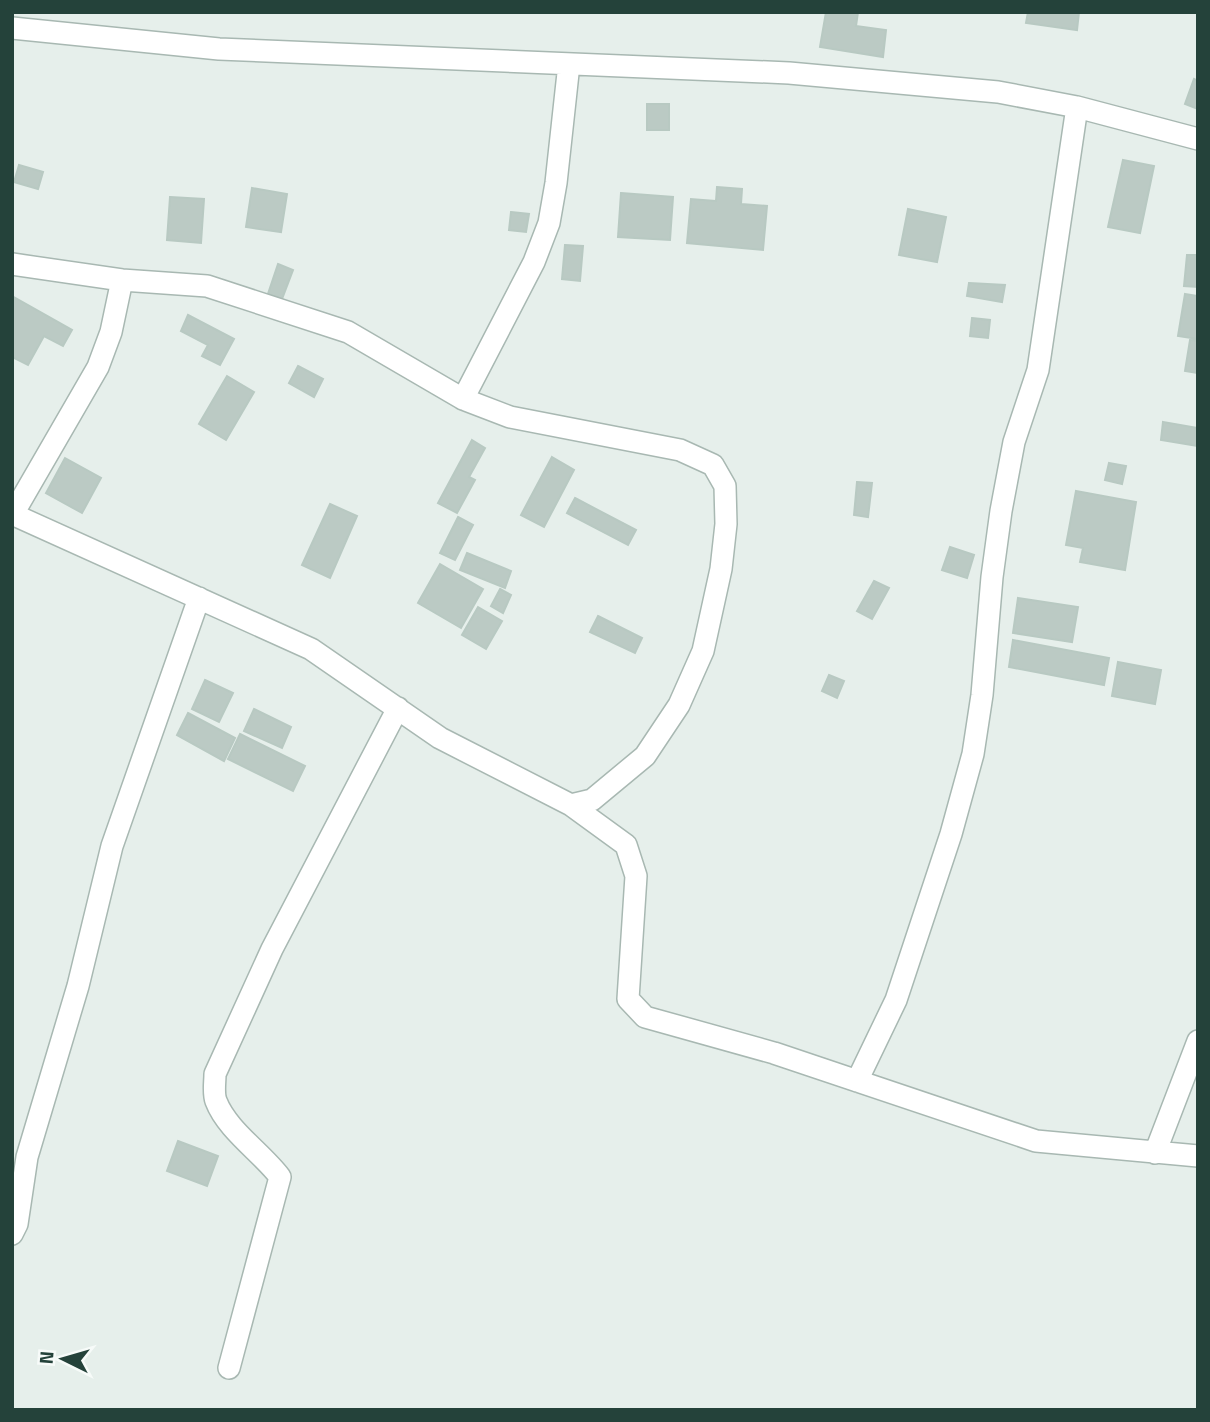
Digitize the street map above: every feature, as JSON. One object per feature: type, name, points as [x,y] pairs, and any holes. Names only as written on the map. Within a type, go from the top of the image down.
[{"type":"street","points":[[12,28],[219,50],[789,73],[998,92],[1077,107],[1198,139]]},
{"type":"street","points":[[463,399],[534,262],[549,223],[569,64]]},
{"type":"street","points":[[857,1081],[896,1000],[951,834],[973,754],[982,695],[992,577],[1001,511],[1014,442],[1038,370],[1077,107]]},
{"type":"street","points":[[12,264],[122,280],[206,286],[348,332],[463,399],[510,416],[680,450],[713,465],[725,486],[726,524],[721,569],[703,651],[679,705],[645,755],[592,800],[570,804]]},
{"type":"street","points":[[122,280],[111,332],[98,367],[13,514],[311,649],[440,738],[570,804],[626,845],[636,876],[628,999],[645,1017],[774,1053],[1036,1141],[1198,1156]]},
{"type":"street","points":[[12,1234],[27,1157],[78,986],[112,846],[200,598]]},
{"type":"street","points":[[229,1367],[280,1177],[271,1164],[245,1141],[217,1104],[214,1094],[215,1074],[272,949],[398,708]]},
{"type":"street","points":[[1155,1153],[1198,1041]]},
{"type":"building","points":[[826,12],[858,12],[856,26],[886,30],[883,57],[820,47]]},
{"type":"building","points":[[1028,12],[1079,12],[1077,30],[1026,23]]},
{"type":"building","points":[[1194,79],[1198,81],[1198,109],[1185,104]]},
{"type":"building","points":[[647,104],[669,104],[669,130],[647,130]]},
{"type":"building","points":[[1123,160],[1154,166],[1140,233],[1108,227]]},
{"type":"building","points":[[19,165],[43,172],[38,189],[14,182]]},
{"type":"building","points":[[717,187],[742,189],[741,204],[767,206],[763,250],[687,243],[691,199],[716,201]]},
{"type":"building","points":[[252,188],[287,194],[281,232],[246,227]]},
{"type":"building","points":[[621,193],[673,197],[670,240],[618,237]]},
{"type":"building","points":[[170,197],[204,199],[201,243],[167,240]]},
{"type":"building","points":[[908,209],[946,217],[937,262],[899,255]]},
{"type":"building","points":[[511,212],[529,214],[526,232],[509,230]]},
{"type":"building","points":[[565,245],[583,246],[580,281],[562,279]]},
{"type":"building","points":[[1187,255],[1198,255],[1198,287],[1184,286]]},
{"type":"building","points":[[278,264],[293,270],[282,299],[268,294]]},
{"type":"building","points":[[969,283],[1005,285],[1002,302],[967,296]]},
{"type":"building","points":[[1185,294],[1198,296],[1198,339],[1178,336]]},
{"type":"building","points":[[12,296],[72,330],[63,346],[44,336],[28,365],[12,357]]},
{"type":"building","points":[[188,315],[234,339],[220,365],[202,356],[208,345],[181,331]]},
{"type":"building","points":[[972,318],[990,320],[988,338],[970,336]]},
{"type":"building","points":[[1190,340],[1198,341],[1198,373],[1185,371]]},
{"type":"building","points":[[298,366],[323,379],[314,397],[289,383]]},
{"type":"building","points":[[227,376],[254,392],[226,440],[199,424]]},
{"type":"building","points":[[1163,422],[1198,428],[1198,446],[1161,440]]},
{"type":"building","points":[[472,440],[485,448],[469,477],[475,480],[457,513],[438,503]]},
{"type":"building","points":[[552,457],[574,470],[544,527],[521,515]]},
{"type":"building","points":[[65,458],[101,478],[82,513],[46,493]]},
{"type":"building","points":[[1109,463],[1126,466],[1122,484],[1105,480]]},
{"type":"building","points":[[857,482],[872,483],[868,517],[854,515]]},
{"type":"building","points":[[1076,491],[1136,502],[1125,570],[1080,562],[1083,548],[1066,545]]},
{"type":"building","points":[[575,498],[636,530],[628,545],[567,513]]},
{"type":"building","points":[[330,504],[357,516],[330,578],[302,565]]},
{"type":"building","points":[[458,517],[473,525],[455,560],[440,553]]},
{"type":"building","points":[[950,547],[974,555],[967,578],[942,570]]},
{"type":"building","points":[[467,553],[511,571],[505,588],[460,570]]},
{"type":"building","points":[[440,564],[483,589],[461,628],[418,603]]},
{"type":"building","points":[[874,581],[889,588],[872,619],[857,611]]},
{"type":"building","points":[[500,589],[511,595],[503,613],[491,606]]},
{"type":"building","points":[[1018,598],[1078,607],[1072,642],[1013,633]]},
{"type":"building","points":[[478,607],[502,621],[486,649],[462,635]]},
{"type":"building","points":[[598,616],[642,638],[635,653],[590,632]]},
{"type":"building","points":[[1013,640],[1109,658],[1104,685],[1009,667]]},
{"type":"building","points":[[1118,662],[1161,670],[1155,704],[1112,696]]},
{"type":"building","points":[[829,675],[844,681],[837,698],[822,691]]},
{"type":"building","points":[[205,680],[233,693],[219,722],[192,709]]},
{"type":"building","points":[[254,709],[291,727],[282,748],[244,731]]},
{"type":"building","points":[[188,713],[235,738],[224,761],[177,735]]},
{"type":"building","points":[[240,734],[305,766],[293,791],[228,759]]},
{"type":"building","points":[[178,1141],[218,1156],[207,1186],[167,1171]]}]
